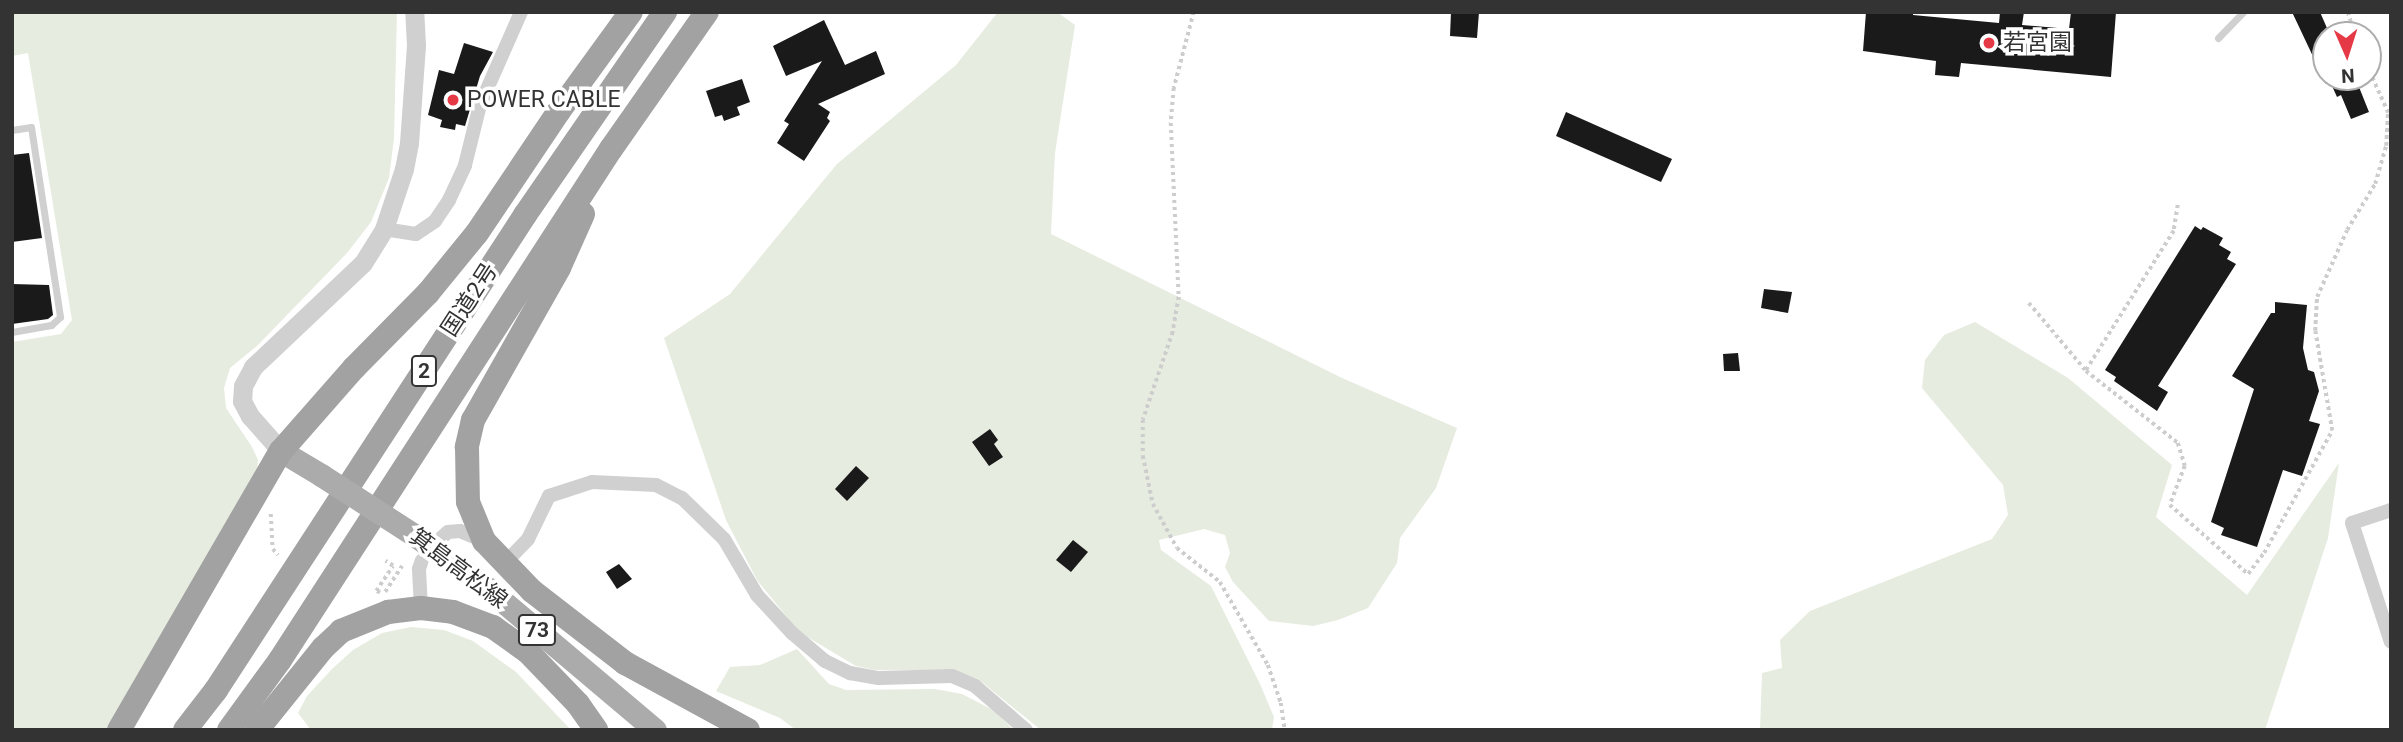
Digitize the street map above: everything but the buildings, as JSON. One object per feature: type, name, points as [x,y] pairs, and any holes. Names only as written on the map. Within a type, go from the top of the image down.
[{"type":"highway","points":[[119,730],[281,451],[354,368],[428,292],[477,233],[559,111],[632,12]]},
{"type":"highway","name":"国道2号","points":[[185,730],[216,690],[525,215],[665,12]]},
{"type":"highway","name":"国道2号","points":[[229,730],[280,660],[611,149],[707,12]]},
{"type":"highway","points":[[611,149],[559,268],[473,420],[467,447],[468,502],[484,541],[531,592],[625,663],[748,730]]},
{"type":"highway","points":[[257,730],[323,648],[341,631],[388,611],[421,608],[453,612],[493,627],[528,652],[578,704],[596,730]]},
{"type":"main road","name":"箕島高松線","points":[[281,451],[414,535],[480,582],[655,730]]},
{"type":"street","points":[[281,451],[250,416],[242,401],[243,386],[253,367],[363,263],[384,229],[404,169],[409,143],[416,45],[414,12]]},
{"type":"street","points":[[384,229],[416,234],[435,221],[449,200],[465,165],[480,105],[521,12]]},
{"type":"street","points":[[504,564],[528,539],[549,496],[592,482],[656,485],[682,498],[724,540],[757,595],[792,633],[825,661],[850,673],[879,678],[952,676],[975,686],[1026,730]]},
{"type":"street","points":[[2391,510],[2353,523],[2391,642]]},
{"type":"street","points":[[439,540],[448,532],[460,531],[484,541]]},
{"type":"street","points":[[421,608],[419,569],[422,560]]},
{"type":"lane","points":[[2218,38],[2243,12]]},
{"type":"lane","points":[[12,130],[31,127],[60,317],[51,326],[12,331]]},
{"type":"path","points":[[1194,12],[1174,88],[1171,123],[1179,297],[1173,332],[1143,420],[1143,456],[1153,505],[1177,548],[1220,582],[1268,665],[1281,703],[1285,730]]},
{"type":"path","points":[[2029,303],[2086,371],[2178,443],[2185,466],[2170,505],[2248,574],[2264,553],[2332,431],[2315,331],[2317,297],[2347,230],[2375,184],[2386,146],[2388,113],[2378,91]]},
{"type":"path","points":[[2086,371],[2174,231],[2178,205]]},
{"type":"path","points":[[271,511],[273,549],[278,555]]},
{"type":"path","points":[[385,561],[393,566],[376,591],[382,596],[405,562]]},
{"type":"shaded area","points":[[12,12],[397,12],[394,138],[389,178],[371,222],[347,253],[257,346],[230,368],[224,388],[226,408],[252,447],[258,460],[257,473],[106,730],[12,730],[12,342],[61,334],[72,320],[28,53],[12,56]]},
{"type":"shaded area","points":[[998,12],[1057,12],[1075,25],[1055,153],[1051,234],[1342,378],[1457,428],[1436,488],[1400,538],[1397,563],[1368,608],[1338,620],[1313,626],[1269,621],[1233,582],[1225,567],[1230,553],[1225,535],[1204,529],[1159,540],[1161,550],[1211,586],[1274,717],[1272,730],[1041,730],[978,679],[952,670],[875,670],[856,666],[799,632],[757,580],[726,520],[664,338],[730,294],[837,164],[956,65]]},
{"type":"shaded area","points":[[1975,322],[2068,378],[2172,465],[2156,517],[2247,595],[2339,463],[2328,538],[2265,730],[1760,730],[1762,673],[1782,668],[1780,640],[1810,611],[1992,539],[2008,515],[2003,485],[1922,388],[1925,360],[1944,335]]},
{"type":"shaded area","points":[[411,627],[444,630],[473,641],[516,672],[571,730],[311,730],[298,713],[307,696],[332,669],[353,650],[382,633]]},
{"type":"shaded area","points":[[797,649],[829,684],[846,690],[935,689],[962,694],[993,710],[1014,730],[796,730],[780,718],[716,691],[730,667],[760,665]]},
{"type":"place","name":"若宮園","points":[[1989,43]]},
{"type":"place","name":"POWER CABLE","points":[[453,100]]}]
